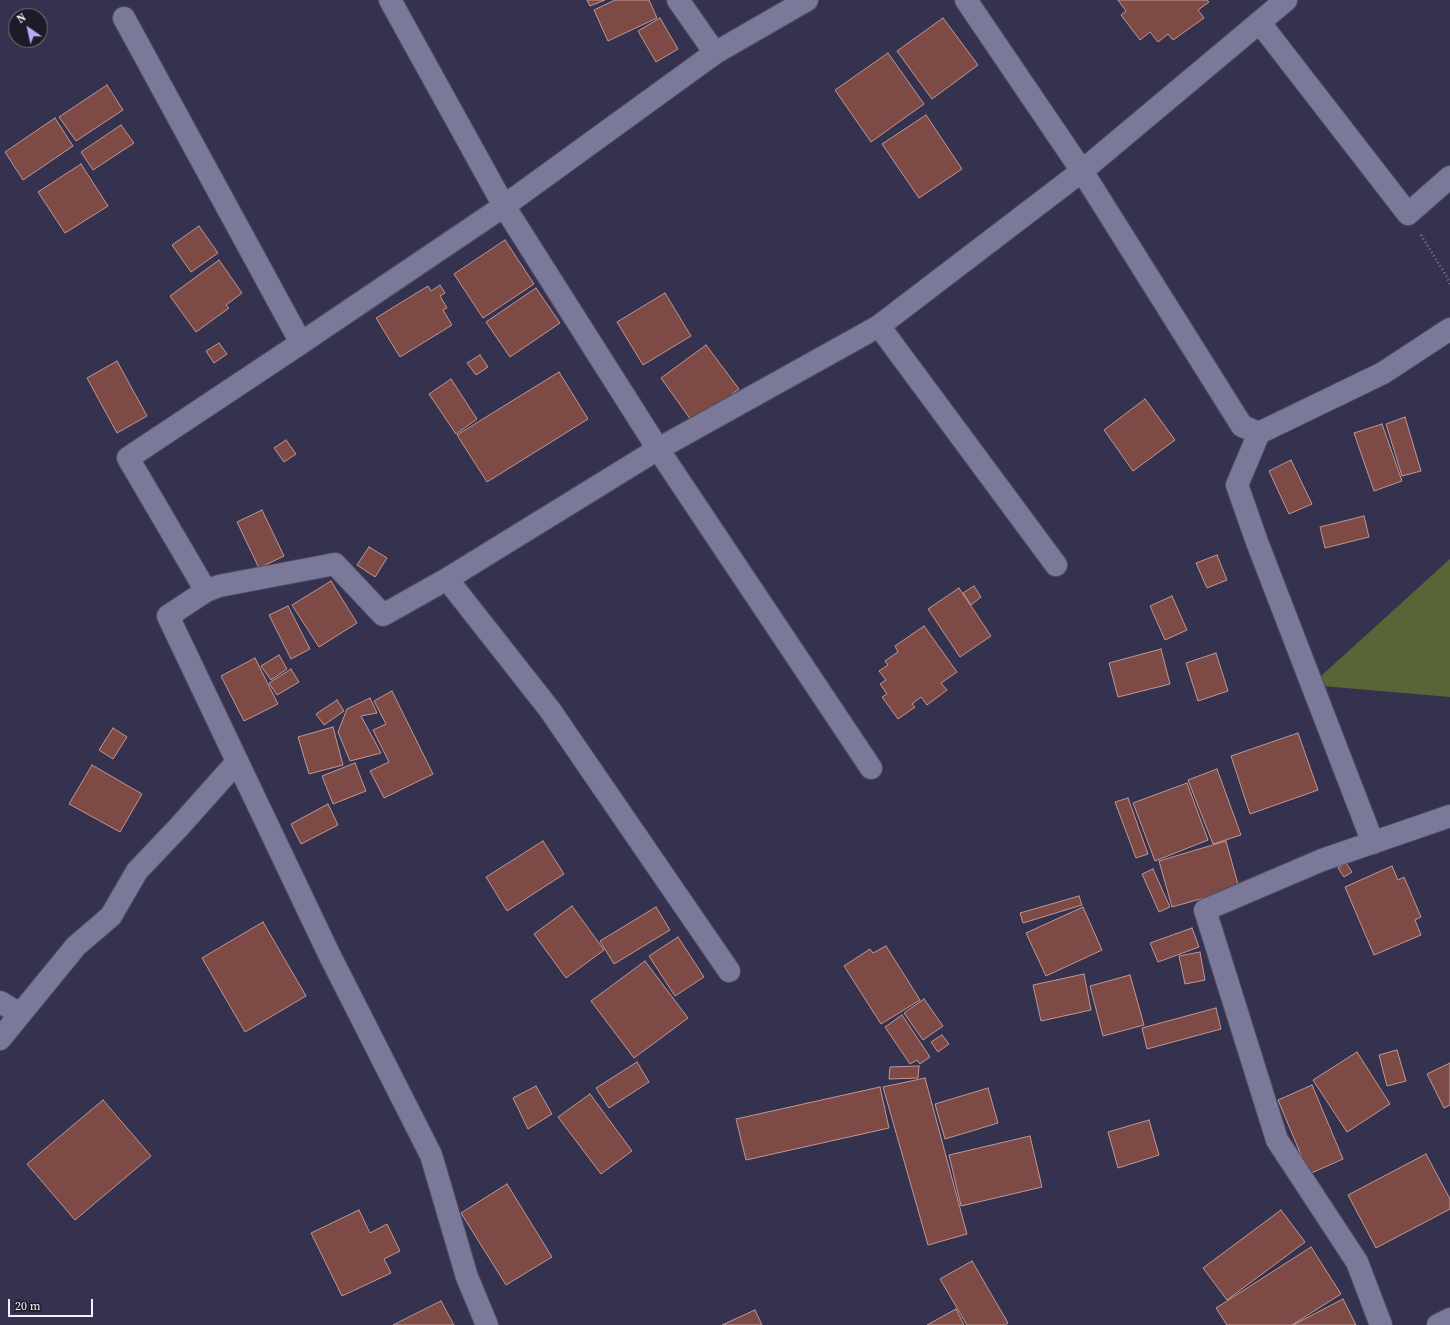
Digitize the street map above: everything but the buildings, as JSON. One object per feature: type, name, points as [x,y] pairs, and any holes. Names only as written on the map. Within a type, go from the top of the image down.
[{"type":"street","points":[[390,0],[504,206],[658,448],[871,768]]},
{"type":"street","points":[[678,0],[715,53]]},
{"type":"street","points":[[206,591],[128,458],[504,206],[715,53],[807,0]]},
{"type":"street","points":[[966,0],[1082,172],[1242,426],[1259,433]]},
{"type":"street","points":[[487,1325],[467,1277],[431,1155],[329,954],[168,616],[206,591],[219,586],[335,564],[382,615],[447,579],[658,448],[880,326],[1082,172],[1286,0]]},
{"type":"street","points":[[124,18],[301,343]]},
{"type":"street","points":[[1260,22],[1408,214],[1450,177]]},
{"type":"street","points":[[880,326],[1056,565]]},
{"type":"street","points":[[1373,843],[1257,542],[1238,485],[1259,433],[1382,373],[1450,329]]},
{"type":"street","points":[[447,579],[550,710],[729,971]]},
{"type":"street","points":[[0,1039],[76,946],[111,916],[137,871],[237,762]]},
{"type":"street","points":[[1381,1325],[1357,1262],[1277,1140],[1205,910],[1322,860],[1450,816]]},
{"type":"street","points":[[0,1002],[20,1014]]},
{"type":"street","points":[[1438,1325],[1450,1319]]},
{"type":"path","points":[[1408,214],[1447,277],[1450,285]]},
{"type":"green space","points":[[1450,559],[1450,697],[1311,685]]}]
